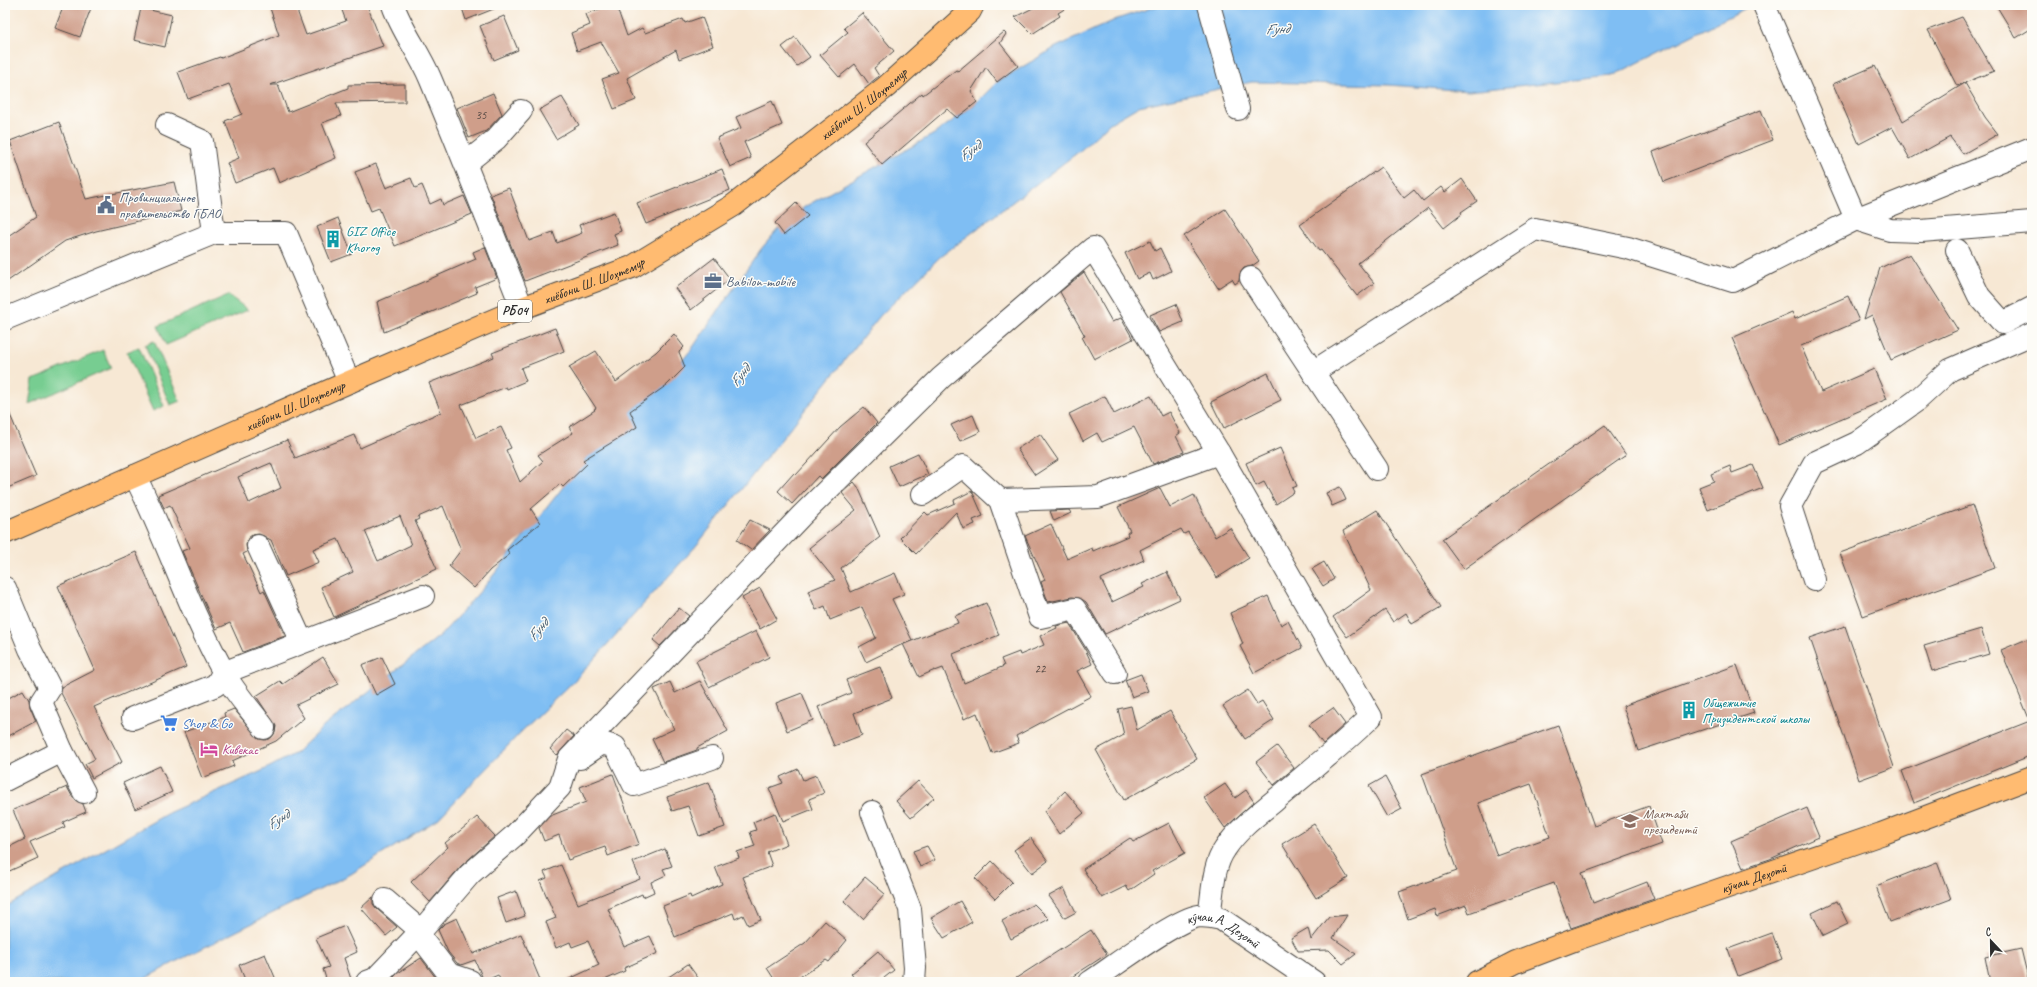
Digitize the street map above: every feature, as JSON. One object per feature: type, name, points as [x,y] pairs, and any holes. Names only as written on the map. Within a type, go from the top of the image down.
[{"type":"main road","name":"хиёбони Ш. Шоҳтемур","points":[[5,533],[522,308],[632,267],[734,205],[886,87],[976,7]]},
{"type":"main road","name":"кӯчаи Деҳотӣ","points":[[1477,982],[1516,962],[1567,943],[1882,834],[2032,778]]},
{"type":"street","points":[[393,5],[399,22],[424,63],[466,163],[522,308]]},
{"type":"street","points":[[1209,5],[1238,109]]},
{"type":"street","points":[[1764,5],[1780,46],[1856,219],[1890,230],[1921,231],[2032,222]]},
{"type":"street","points":[[466,163],[496,139],[522,111]]},
{"type":"street","points":[[167,125],[202,141],[214,233]]},
{"type":"street","points":[[1313,372],[1535,229],[1628,248],[1733,280],[1856,219],[2030,151]]},
{"type":"street","points":[[5,319],[214,233],[286,233],[349,382]]},
{"type":"street","points":[[373,981],[421,930],[470,874],[515,835],[560,787],[570,760],[801,516],[940,378],[1093,248],[1219,453],[1371,717],[1353,735],[1259,814],[1238,833],[1224,849],[1217,865],[1210,916]]},
{"type":"street","points":[[1956,250],[1979,296],[2003,323],[2032,308]]},
{"type":"street","points":[[1251,278],[1377,469]]},
{"type":"street","points":[[1814,580],[1790,506],[1814,463],[1857,443],[1916,401],[1950,370],[2032,334]]},
{"type":"street","points":[[1000,500],[1098,497],[1219,453]]},
{"type":"street","points":[[924,494],[963,466],[1000,500],[1040,617],[1075,609],[1115,673]]},
{"type":"street","points":[[135,476],[148,503],[180,582],[223,673],[264,728]]},
{"type":"street","points":[[258,546],[302,642]]},
{"type":"street","points":[[5,588],[30,649],[50,688],[41,702],[62,751],[84,792]]},
{"type":"street","points":[[133,718],[216,685],[223,673],[423,596]]},
{"type":"street","points":[[570,760],[578,759],[602,743],[615,747],[634,785],[712,758]]},
{"type":"street","points":[[5,780],[62,751]]},
{"type":"street","points":[[872,812],[910,909],[915,968],[914,982]]},
{"type":"street","points":[[385,900],[421,930],[423,940],[449,974],[470,981]]},
{"type":"street","name":"кӯчаи А. Деҳотӣ","points":[[1090,982],[1179,923],[1198,916],[1210,916],[1221,919],[1314,982]]},
{"type":"green space","points":[[228,295],[248,310],[166,345],[158,326]]},
{"type":"green space","points":[[154,341],[180,401],[170,405],[145,345]]},
{"type":"green space","points":[[139,347],[164,406],[153,411],[127,352]]},
{"type":"green space","points":[[103,350],[111,368],[29,404],[33,380]]},
{"type":"water","name":"Ғунд","points":[[1160,5],[1752,5],[1612,76],[1469,91],[1388,85],[1252,82],[1139,106],[1110,123],[1081,150],[940,257],[880,316],[696,546],[577,678],[521,732],[438,819],[351,874],[175,962],[139,982],[5,982],[5,907],[168,813],[264,770],[296,753],[323,727],[441,635],[484,587],[586,458],[613,428],[664,382],[691,350],[761,249],[785,221],[806,206],[934,134],[973,106],[997,82],[1056,47],[1117,19]]},
{"type":"building","points":[[64,5],[82,5],[91,8],[80,37],[55,28]]},
{"type":"building","points":[[269,5],[295,5],[306,35],[346,21],[340,5],[367,5],[383,46],[270,85],[278,85],[288,112],[348,88],[348,85],[405,84],[405,102],[336,103],[341,116],[322,123],[336,158],[279,183],[273,168],[235,183],[227,163],[239,158],[225,121],[242,114],[229,84],[188,99],[178,72],[220,57],[221,58],[279,35]]},
{"type":"building","points":[[461,5],[501,5],[501,6],[466,20]]},
{"type":"building","points":[[610,5],[616,5],[627,36],[642,28],[645,33],[683,19],[685,23],[702,17],[713,46],[679,59],[676,50],[627,78],[636,100],[614,109],[602,79],[619,73],[601,42],[577,51],[571,33],[590,25],[586,14]]},
{"type":"building","points":[[1039,5],[1071,5],[1058,13],[1060,16],[1032,34],[1015,17]]},
{"type":"building","points":[[1996,5],[2032,5],[2032,28],[2016,38]]},
{"type":"building","points":[[141,8],[172,15],[165,47],[134,40]]},
{"type":"building","points":[[862,13],[894,51],[874,68],[879,76],[869,84],[855,64],[839,77],[820,55],[848,32],[844,28]]},
{"type":"building","points":[[504,16],[518,50],[494,60],[480,26]]},
{"type":"building","points":[[1962,17],[1994,71],[1957,86],[1928,30]]},
{"type":"building","points":[[1004,32],[1006,34],[1000,43],[1018,66],[997,82],[986,67],[971,91],[977,102],[957,118],[947,109],[882,165],[864,142],[922,93],[923,95],[956,70],[958,71]]},
{"type":"building","points":[[795,37],[810,57],[797,66],[782,47]]},
{"type":"building","points":[[1875,66],[1903,121],[1965,83],[1985,117],[1998,134],[1963,154],[1950,137],[1910,159],[1892,127],[1859,144],[1833,84]]},
{"type":"building","points":[[493,93],[502,114],[486,131],[469,138],[457,108]]},
{"type":"building","points":[[562,97],[579,125],[556,139],[539,110]]},
{"type":"building","points":[[772,101],[782,125],[744,142],[751,158],[730,167],[717,138],[741,128],[736,117]]},
{"type":"building","points":[[1761,110],[1773,140],[1664,182],[1653,152]]},
{"type":"building","name":"Провинциальное правительство ГБАО","points":[[59,122],[86,199],[174,182],[181,211],[96,231],[65,241],[5,283],[5,238],[36,217],[10,141]]},
{"type":"building","points":[[376,164],[386,188],[411,178],[415,188],[422,185],[430,204],[441,199],[443,205],[464,196],[472,214],[395,246],[379,208],[371,211],[355,172]]},
{"type":"building","points":[[1381,167],[1404,198],[1414,190],[1423,201],[1441,187],[1445,192],[1462,179],[1477,201],[1461,212],[1462,214],[1444,228],[1428,208],[1358,263],[1374,283],[1357,296],[1321,250],[1319,251],[1300,225]]},
{"type":"building","points":[[722,169],[730,190],[646,224],[637,203]]},
{"type":"building","points":[[509,188],[529,241],[553,232],[557,243],[582,233],[579,225],[614,212],[621,231],[614,234],[618,245],[525,281],[491,195]]},
{"type":"building","points":[[796,203],[808,216],[784,235],[775,223]]},
{"type":"building","points":[[1225,209],[1259,261],[1252,266],[1244,268],[1240,273],[1239,281],[1235,284],[1232,279],[1218,288],[1184,236]]},
{"type":"building","name":"GIZ Office Khorog","points":[[338,218],[352,254],[331,262],[317,227]]},
{"type":"building","points":[[1150,241],[1155,251],[1160,248],[1171,271],[1153,280],[1150,273],[1137,279],[1125,253]]},
{"type":"building","points":[[485,247],[497,278],[475,287],[477,293],[384,332],[377,302],[476,259],[473,252]]},
{"type":"building","points":[[1910,254],[1958,330],[1891,360],[1872,315],[1864,319],[1880,268]]},
{"type":"building","points":[[714,258],[730,279],[691,310],[675,288]]},
{"type":"building","points":[[1084,272],[1112,322],[1121,318],[1133,339],[1094,359],[1082,337],[1085,336],[1060,292]]},
{"type":"building","points":[[1848,296],[1859,321],[1801,346],[1821,392],[1874,369],[1887,399],[1779,445],[1732,338],[1792,312],[1795,319]]},
{"type":"building","points":[[1176,304],[1183,322],[1159,332],[1150,315]]},
{"type":"building","points":[[555,328],[564,351],[521,368],[526,381],[507,389],[506,387],[461,405],[476,438],[501,427],[511,448],[506,450],[520,482],[543,461],[538,455],[573,433],[569,427],[596,408],[569,367],[596,351],[616,382],[656,352],[674,334],[684,347],[679,352],[685,367],[667,385],[630,411],[637,427],[583,460],[587,464],[563,487],[560,484],[531,509],[540,523],[507,550],[510,554],[490,570],[474,588],[449,566],[461,550],[443,506],[418,517],[419,519],[415,521],[437,569],[334,617],[321,587],[353,572],[338,539],[313,549],[319,562],[286,576],[271,540],[259,534],[252,535],[248,538],[246,545],[247,552],[243,554],[261,592],[264,590],[285,636],[243,652],[230,623],[216,629],[182,551],[190,548],[170,505],[164,508],[158,495],[287,440],[295,458],[354,435],[360,448],[441,412],[429,383],[494,357],[492,353]],"holes":[[[271,463],[281,488],[249,503],[238,477]],[[400,516],[411,545],[378,561],[365,531]]]},
{"type":"building","points":[[1268,373],[1281,400],[1224,428],[1211,402]]},
{"type":"building","points":[[1105,396],[1114,414],[1151,396],[1161,416],[1169,412],[1180,433],[1176,436],[1184,452],[1153,464],[1134,427],[1102,442],[1097,433],[1083,441],[1069,414]]},
{"type":"building","points":[[5,403],[36,476],[5,489]]},
{"type":"building","points":[[864,407],[877,423],[821,479],[818,476],[792,504],[778,491],[794,473],[796,475],[840,427]]},
{"type":"building","points":[[973,415],[980,432],[960,441],[951,425]]},
{"type":"building","points":[[1605,425],[1626,455],[1464,569],[1442,539]]},
{"type":"building","points":[[1040,434],[1058,460],[1035,475],[1017,449]]},
{"type":"building","points":[[1280,448],[1297,486],[1292,488],[1294,492],[1276,504],[1264,482],[1256,486],[1246,463]]},
{"type":"building","points":[[918,453],[928,474],[899,487],[889,466]]},
{"type":"building","points":[[1753,465],[1763,488],[1708,510],[1699,487],[1714,481],[1711,474],[1730,466],[1732,473]]},
{"type":"building","points":[[854,482],[858,487],[880,537],[841,568],[851,592],[895,573],[904,594],[892,599],[912,640],[904,644],[958,623],[955,616],[986,603],[999,635],[953,654],[964,683],[1004,666],[1001,659],[1019,652],[1020,655],[1044,645],[1040,636],[1057,628],[1056,626],[1069,623],[1085,649],[1092,664],[1077,671],[1091,696],[1016,736],[1019,743],[992,753],[977,713],[964,719],[943,668],[919,677],[903,644],[866,662],[859,647],[876,638],[862,607],[830,620],[825,606],[816,610],[808,591],[835,580],[809,548],[856,510],[842,493]]},
{"type":"building","points":[[1340,487],[1346,500],[1332,506],[1326,493]]},
{"type":"building","points":[[1160,488],[1170,507],[1194,495],[1215,537],[1230,528],[1249,558],[1217,578],[1188,532],[1184,534],[1181,529],[1140,550],[1144,560],[1101,579],[1112,602],[1144,587],[1142,584],[1167,572],[1180,599],[1105,634],[1086,602],[1080,598],[1072,597],[1048,602],[1041,582],[1045,580],[1025,536],[1051,524],[1067,559],[1092,548],[1093,551],[1128,536],[1127,533],[1130,531],[1118,507]]},
{"type":"building","points":[[972,491],[983,516],[973,520],[975,524],[963,529],[956,512],[916,554],[900,538],[925,512],[928,515],[955,503],[954,500]]},
{"type":"building","points":[[1972,505],[1995,568],[1863,616],[1840,553]]},
{"type":"building","points":[[1069,510],[1071,513],[1054,521],[1050,511]]},
{"type":"building","points":[[1377,510],[1441,607],[1412,624],[1406,613],[1393,622],[1385,610],[1347,637],[1333,617],[1371,590],[1343,531]]},
{"type":"building","points":[[750,520],[770,530],[751,550],[737,540]]},
{"type":"building","points":[[136,552],[186,667],[94,707],[122,762],[92,778],[85,764],[95,759],[61,693],[62,687],[95,670],[58,586]]},
{"type":"building","points":[[1324,562],[1334,579],[1323,586],[1312,569]]},
{"type":"building","points":[[760,588],[777,619],[760,629],[742,598]]},
{"type":"building","points":[[1268,596],[1281,625],[1288,621],[1302,648],[1254,673],[1240,646],[1243,644],[1230,613]]},
{"type":"building","points":[[679,608],[689,616],[660,646],[653,640]]},
{"type":"building","points":[[1845,626],[1894,767],[1859,780],[1810,638]]},
{"type":"building","points":[[1981,629],[1989,654],[1932,671],[1924,646]]},
{"type":"building","points":[[756,631],[769,657],[709,687],[696,661]]},
{"type":"building","points":[[2027,639],[2032,651],[2032,755],[1914,803],[1902,771],[2030,721],[2001,650]]},
{"type":"building","points":[[323,657],[339,684],[296,705],[304,718],[276,741],[232,761],[234,766],[202,778],[184,732],[225,717],[224,713],[234,709],[259,739],[265,740],[271,738],[275,733],[276,726],[256,696],[280,681],[283,684]]},
{"type":"building","points":[[382,657],[395,684],[376,695],[362,665]]},
{"type":"building","name":"Общежитие Призидентской школы","points":[[1737,665],[1754,713],[1638,751],[1623,706]]},
{"type":"building","points":[[880,667],[892,698],[854,713],[862,735],[834,746],[818,707],[851,693],[846,680]]},
{"type":"building","points":[[1141,674],[1148,691],[1132,697],[1125,680]]},
{"type":"building","points":[[700,681],[728,731],[697,748],[697,750],[663,762],[652,739],[674,729],[654,689],[670,682],[675,693]]},
{"type":"building","points":[[23,690],[29,700],[30,707],[36,721],[5,738],[5,700]]},
{"type":"building","points":[[1248,690],[1257,704],[1262,701],[1274,720],[1245,739],[1223,706]]},
{"type":"building","points":[[802,693],[813,720],[787,731],[776,703]]},
{"type":"building","points":[[1131,706],[1137,730],[1170,711],[1197,759],[1124,800],[1096,750],[1124,735],[1118,709]]},
{"type":"building","points":[[1333,708],[1345,724],[1323,744],[1309,725]]},
{"type":"building","name":"Мактаби президентӣ","points":[[1558,725],[1594,826],[1649,806],[1662,844],[1582,873],[1593,903],[1647,882],[1654,899],[1571,928],[1554,883],[1469,913],[1466,905],[1437,916],[1435,909],[1408,919],[1399,892],[1457,871],[1422,774]],"holes":[[[1531,784],[1550,837],[1497,856],[1478,803]]]},
{"type":"building","points":[[566,730],[574,736],[557,755],[550,749]]},
{"type":"building","points":[[1277,746],[1294,768],[1274,785],[1256,762]]},
{"type":"building","points":[[160,766],[172,792],[135,809],[123,783]]},
{"type":"building","points":[[798,769],[803,780],[816,775],[824,793],[809,799],[813,809],[783,821],[769,788],[783,783],[780,777]]},
{"type":"building","points":[[613,774],[639,844],[608,856],[605,847],[568,860],[559,835],[544,841],[539,828],[550,816],[586,802],[580,787]]},
{"type":"building","points":[[1385,777],[1402,809],[1387,817],[1369,786]]},
{"type":"building","points":[[918,781],[934,798],[911,818],[896,801]]},
{"type":"building","points":[[709,782],[725,827],[699,836],[688,806],[672,811],[667,797]]},
{"type":"building","points":[[1225,784],[1235,798],[1246,790],[1254,802],[1225,828],[1204,798]]},
{"type":"building","points":[[67,787],[73,798],[83,804],[86,812],[63,822],[65,827],[30,842],[38,858],[5,873],[5,849],[25,839],[13,810]]},
{"type":"building","points":[[1065,791],[1084,813],[1059,834],[1044,811]]},
{"type":"building","points":[[1807,808],[1819,837],[1770,859],[1743,868],[1731,841]]},
{"type":"building","points":[[775,813],[787,844],[767,852],[772,866],[743,877],[761,920],[748,925],[743,915],[735,919],[733,913],[675,937],[663,906],[690,895],[691,898],[722,884],[715,867],[739,858],[737,852],[755,846],[750,832],[756,830],[753,822]]},
{"type":"building","points":[[477,817],[495,836],[461,866],[430,902],[411,882],[448,847],[445,843]]},
{"type":"building","points":[[1169,823],[1185,853],[1152,871],[1154,874],[1129,891],[1126,886],[1102,898],[1083,869],[1130,838],[1133,842]]},
{"type":"building","points":[[1314,824],[1348,878],[1316,898],[1282,844]]},
{"type":"building","points":[[1031,838],[1048,861],[1032,873],[1014,850]]},
{"type":"building","points":[[927,846],[935,860],[920,867],[913,851]]},
{"type":"building","points":[[665,849],[672,866],[663,869],[666,875],[651,882],[654,892],[643,897],[642,894],[608,909],[624,947],[650,936],[658,953],[624,968],[625,971],[600,982],[563,982],[599,965],[588,941],[572,947],[570,942],[556,948],[546,922],[556,918],[540,881],[547,878],[544,872],[561,865],[578,904],[640,879],[633,862]]},
{"type":"building","points":[[992,861],[1012,882],[995,899],[975,878]]},
{"type":"building","points":[[1937,862],[1951,899],[1890,922],[1876,886]]},
{"type":"building","points":[[865,877],[885,894],[863,919],[844,901]]},
{"type":"building","points":[[1064,888],[1076,912],[1065,918],[1049,896]]},
{"type":"building","points":[[516,891],[525,916],[506,923],[497,898]]},
{"type":"building","points":[[373,897],[373,904],[377,909],[397,927],[386,936],[361,908]]},
{"type":"building","points":[[960,901],[972,922],[944,938],[931,918]]},
{"type":"building","points":[[1837,901],[1848,924],[1823,936],[1812,913]]},
{"type":"building","points":[[1034,904],[1049,919],[1011,939],[1002,921]]},
{"type":"building","points":[[1347,915],[1333,938],[1356,954],[1343,964],[1329,950],[1298,951],[1291,938],[1308,928],[1311,940],[1329,917]]},
{"type":"building","points":[[457,918],[473,954],[521,934],[541,982],[501,982],[498,975],[484,981],[475,960],[461,965],[457,963],[448,952],[438,930],[444,924]]},
{"type":"building","points":[[825,921],[847,940],[829,962],[826,960],[792,982],[776,982],[767,968],[805,943]]},
{"type":"building","points":[[345,926],[357,952],[344,958],[352,982],[327,982],[323,969],[329,967],[316,938]]},
{"type":"building","points":[[1091,930],[1107,954],[1064,982],[1010,982]]},
{"type":"building","points":[[1772,933],[1782,959],[1738,976],[1728,949]]},
{"type":"building","points":[[2021,949],[2029,982],[1990,982],[1985,957]]},
{"type":"building","points":[[878,951],[894,970],[879,982],[858,982],[851,974]]},
{"type":"building","points":[[265,954],[277,982],[246,982],[239,965]]},
{"type":"building","points":[[421,958],[439,982],[389,982],[398,973]]},
{"type":"building","points":[[688,964],[701,982],[661,982]]},
{"type":"place","name":"Провинциальное правительство ГБАО","points":[[106,205]]},
{"type":"place","name":"GIZ Office Khorog","points":[[333,239]]},
{"type":"place","name":"Babilon-mobile","points":[[713,281]]},
{"type":"place","name":"Общежитие Призидентской школы","points":[[1689,710]]},
{"type":"place","name":"Shop & Go","points":[[169,723]]},
{"type":"place","name":"Кивекас","points":[[209,749]]},
{"type":"place","name":"Мактаби президентӣ","points":[[1630,821]]}]
